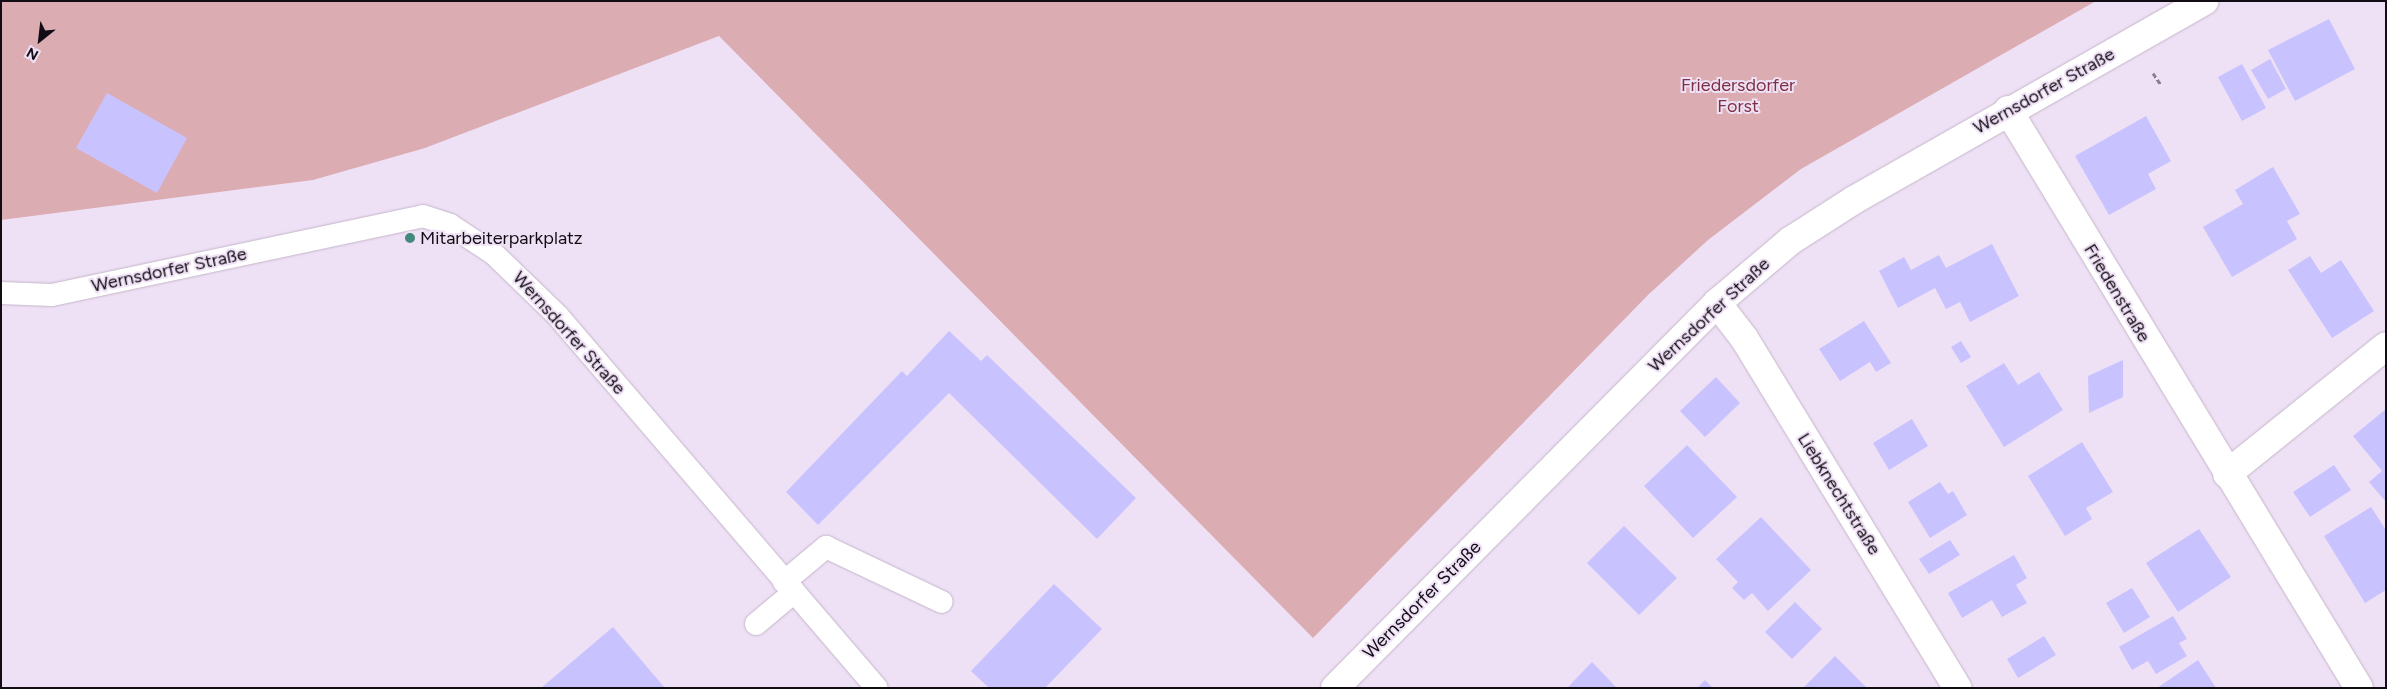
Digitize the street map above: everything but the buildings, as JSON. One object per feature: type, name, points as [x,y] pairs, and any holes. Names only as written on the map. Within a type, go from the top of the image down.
[{"type":"street","name":"Wernsdorfer Straße","points":[[1335,688],[1717,303],[1790,241],[2008,110],[2204,1]]},
{"type":"street","name":"Friedenstraße","points":[[2008,110],[2227,474],[2359,688]]},
{"type":"street","name":"Liebknechtstraße","points":[[1717,303],[1744,338],[1958,688]]},
{"type":"street","points":[[2227,474],[2386,346]]},
{"type":"lane","name":"Wernsdorfer Straße","points":[[1,293],[52,295],[423,216],[450,225],[494,254],[557,315],[877,688]]},
{"type":"lane","points":[[756,624],[826,548],[942,602]]},
{"type":"path","points":[[2153,72],[2162,84]]},
{"type":"green space","name":"Friedersdorfer Forst","points":[[1,1],[2096,1],[1801,169],[1708,240],[1648,295],[1313,638],[719,36],[425,148],[313,180],[1,220]]},
{"type":"place","name":"Mitarbeiterparkplatz","points":[[410,238]]}]
